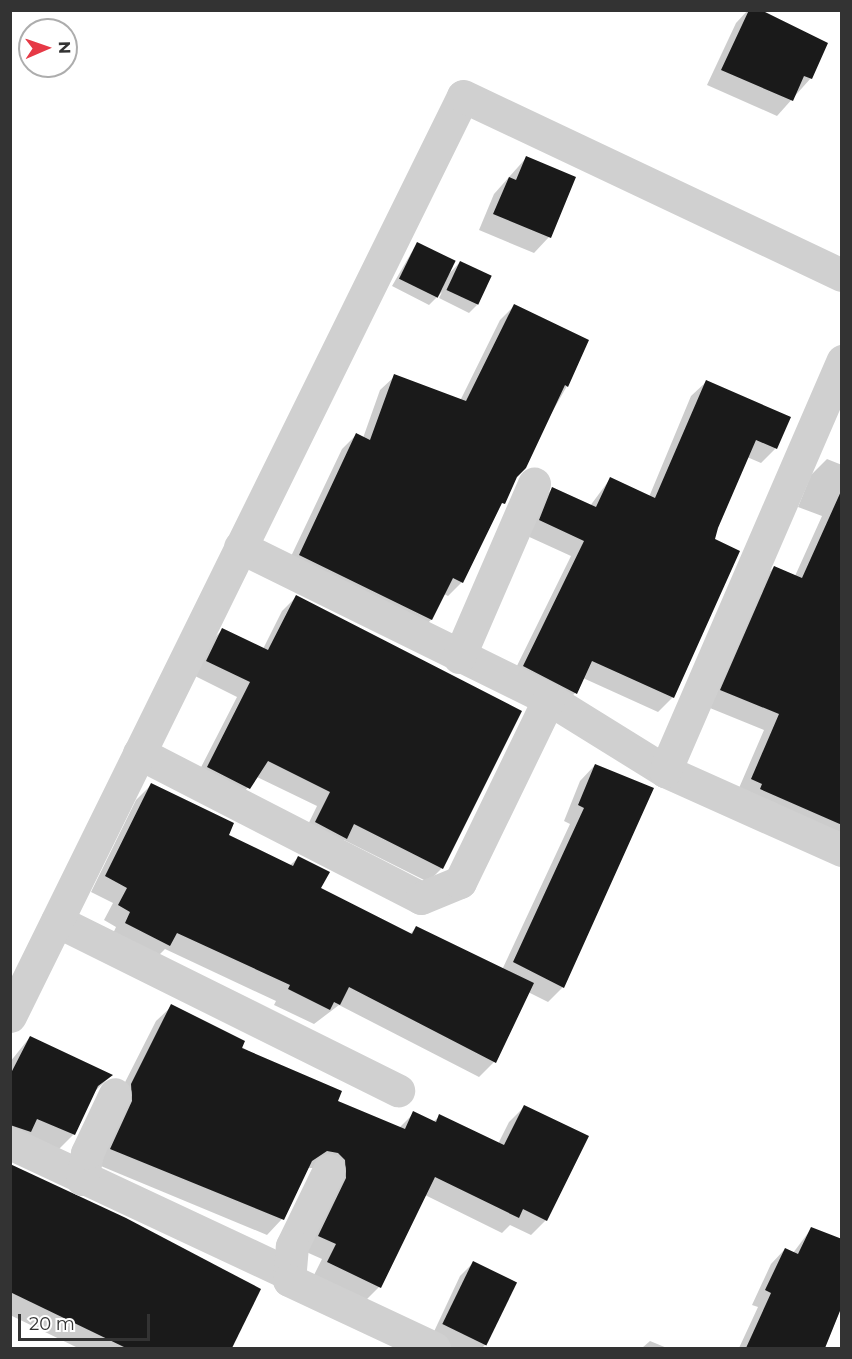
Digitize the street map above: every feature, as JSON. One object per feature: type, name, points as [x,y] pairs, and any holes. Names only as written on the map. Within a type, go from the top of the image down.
[{"type":"street","points":[[10,1016],[240,547],[361,310],[463,96],[842,274]]},
{"type":"street","points":[[665,771],[842,361]]},
{"type":"street","points":[[459,657],[534,484]]},
{"type":"street","points":[[240,547],[459,657],[549,699],[665,771],[842,850]]},
{"type":"street","points":[[139,753],[421,897],[460,882],[549,699]]},
{"type":"street","points":[[57,921],[398,1090]]},
{"type":"street","points":[[82,1179],[87,1153],[115,1094]]},
{"type":"street","points":[[10,1143],[82,1179],[290,1274]]},
{"type":"street","points":[[329,1170],[292,1246],[289,1280],[434,1348]]},
{"type":"building","points":[[749,10],[761,10],[828,43],[812,79],[804,76],[793,101],[721,70]]},
{"type":"building","points":[[526,156],[576,177],[551,238],[493,214],[509,177],[516,180]]},
{"type":"building","points":[[417,242],[456,261],[438,298],[399,279]]},
{"type":"building","points":[[460,261],[492,276],[478,305],[446,290]]},
{"type":"building","points":[[514,304],[589,340],[568,387],[565,385],[526,468],[517,477],[505,504],[502,503],[463,583],[453,578],[432,620],[299,555],[356,433],[370,440],[394,374],[466,401]]},
{"type":"building","points":[[706,380],[791,417],[777,449],[756,440],[718,528],[715,539],[740,551],[674,698],[592,661],[577,694],[523,666],[584,541],[539,520],[552,487],[596,507],[610,477],[655,498]]},
{"type":"building","points":[[842,489],[842,825],[760,789],[762,784],[751,779],[779,714],[720,690],[774,566],[802,578]]},
{"type":"building","points":[[296,595],[522,711],[443,869],[354,824],[347,839],[315,822],[330,792],[268,761],[250,789],[207,767],[250,682],[206,661],[222,628],[268,650]]},
{"type":"building","points":[[595,764],[654,788],[564,988],[513,962],[584,808],[578,805]]},
{"type":"building","points":[[151,783],[234,823],[229,835],[293,866],[298,856],[330,872],[321,888],[412,934],[416,926],[534,983],[496,1063],[349,987],[340,1005],[334,1002],[330,1010],[288,989],[290,985],[177,933],[170,946],[125,923],[130,912],[118,905],[127,888],[105,876]]},
{"type":"building","points":[[171,1004],[245,1041],[242,1048],[342,1091],[338,1101],[405,1129],[413,1111],[436,1122],[439,1114],[504,1145],[524,1105],[589,1136],[547,1221],[523,1209],[519,1218],[435,1177],[381,1288],[327,1262],[336,1244],[318,1236],[346,1178],[345,1160],[338,1153],[327,1151],[312,1161],[284,1220],[110,1149],[132,1101],[131,1084]]},
{"type":"building","points":[[30,1036],[113,1075],[98,1086],[75,1135],[37,1119],[31,1132],[10,1125],[10,1075]]},
{"type":"building","points":[[10,1164],[126,1218],[261,1289],[232,1348],[126,1348],[10,1292]]},
{"type":"building","points":[[811,1227],[842,1239],[842,1306],[825,1348],[746,1348],[771,1293],[765,1290],[785,1248],[798,1254]]},
{"type":"building","points":[[473,1261],[517,1282],[486,1345],[442,1324]]}]
